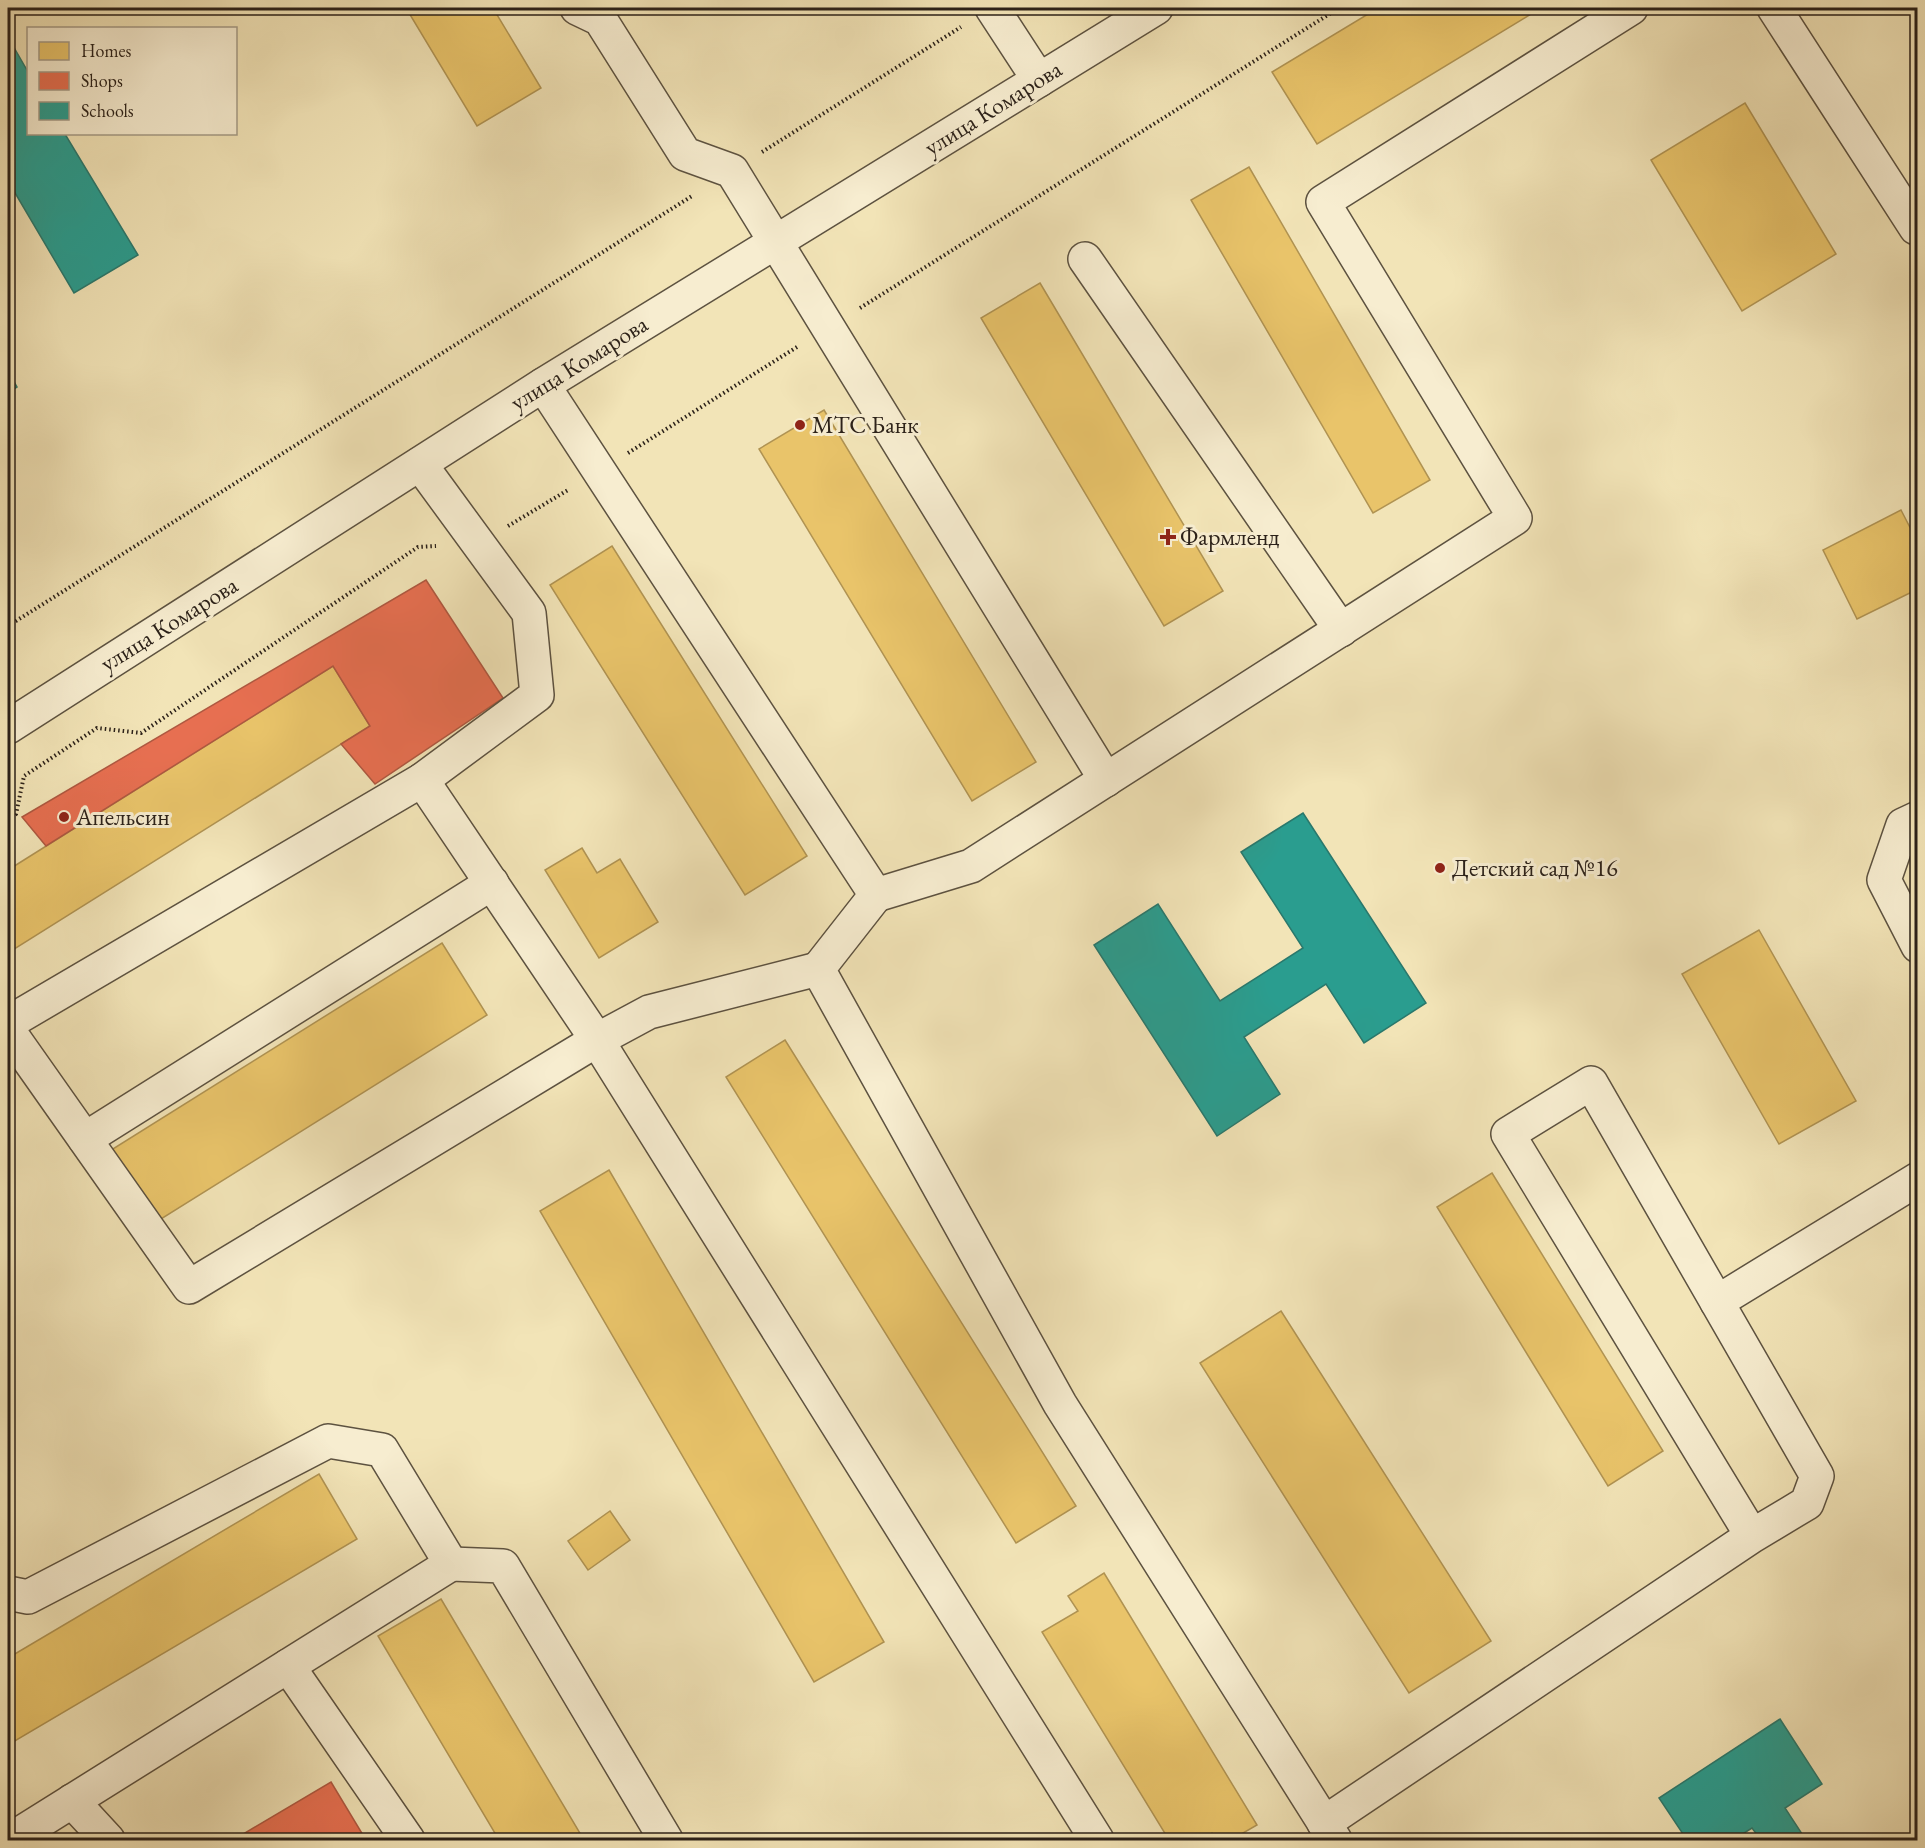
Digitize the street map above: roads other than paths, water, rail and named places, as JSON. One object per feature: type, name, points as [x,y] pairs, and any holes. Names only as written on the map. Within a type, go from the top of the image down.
[{"type":"street","points":[[577,8],[600,19],[685,154],[732,171],[1106,780]]},
{"type":"street","points":[[992,8],[1039,80]]},
{"type":"street","name":"улица Комарова","points":[[8,727],[543,385],[721,284],[776,242],[1156,8]]},
{"type":"street","points":[[8,1030],[189,1287],[597,1040],[649,1012],[818,969],[876,895],[971,866],[1515,518],[1323,202],[1631,8]]},
{"type":"street","points":[[1774,8],[1916,228]]},
{"type":"street","points":[[1085,259],[1341,630]]},
{"type":"street","points":[[543,385],[876,895]]},
{"type":"street","points":[[8,1023],[422,780],[537,695],[529,613],[420,464]]},
{"type":"street","points":[[422,780],[597,1040],[1097,1840]]},
{"type":"street","points":[[1917,818],[1903,825],[1884,880],[1917,946]]},
{"type":"street","points":[[84,1139],[492,883]]},
{"type":"street","points":[[818,969],[1060,1404],[1330,1832],[1752,1536],[1807,1503],[1817,1476],[1591,1083],[1508,1134],[1752,1536]]},
{"type":"street","points":[[1717,1302],[1917,1179]]},
{"type":"street","points":[[8,1593],[28,1597],[328,1441],[382,1450],[451,1564]]},
{"type":"street","points":[[10,1840],[451,1564],[503,1566],[666,1840]]},
{"type":"street","points":[[288,1666],[408,1840]]},
{"type":"street","points":[[72,1802],[108,1840]]},
{"type":"place","name":"МТС Банк","points":[[800,425]]},
{"type":"place","name":"Фармленд","points":[[1168,537]]},
{"type":"place","name":"Апельсин","points":[[64,817]]},
{"type":"place","name":"Детский сад №16","points":[[1440,868]]}]
